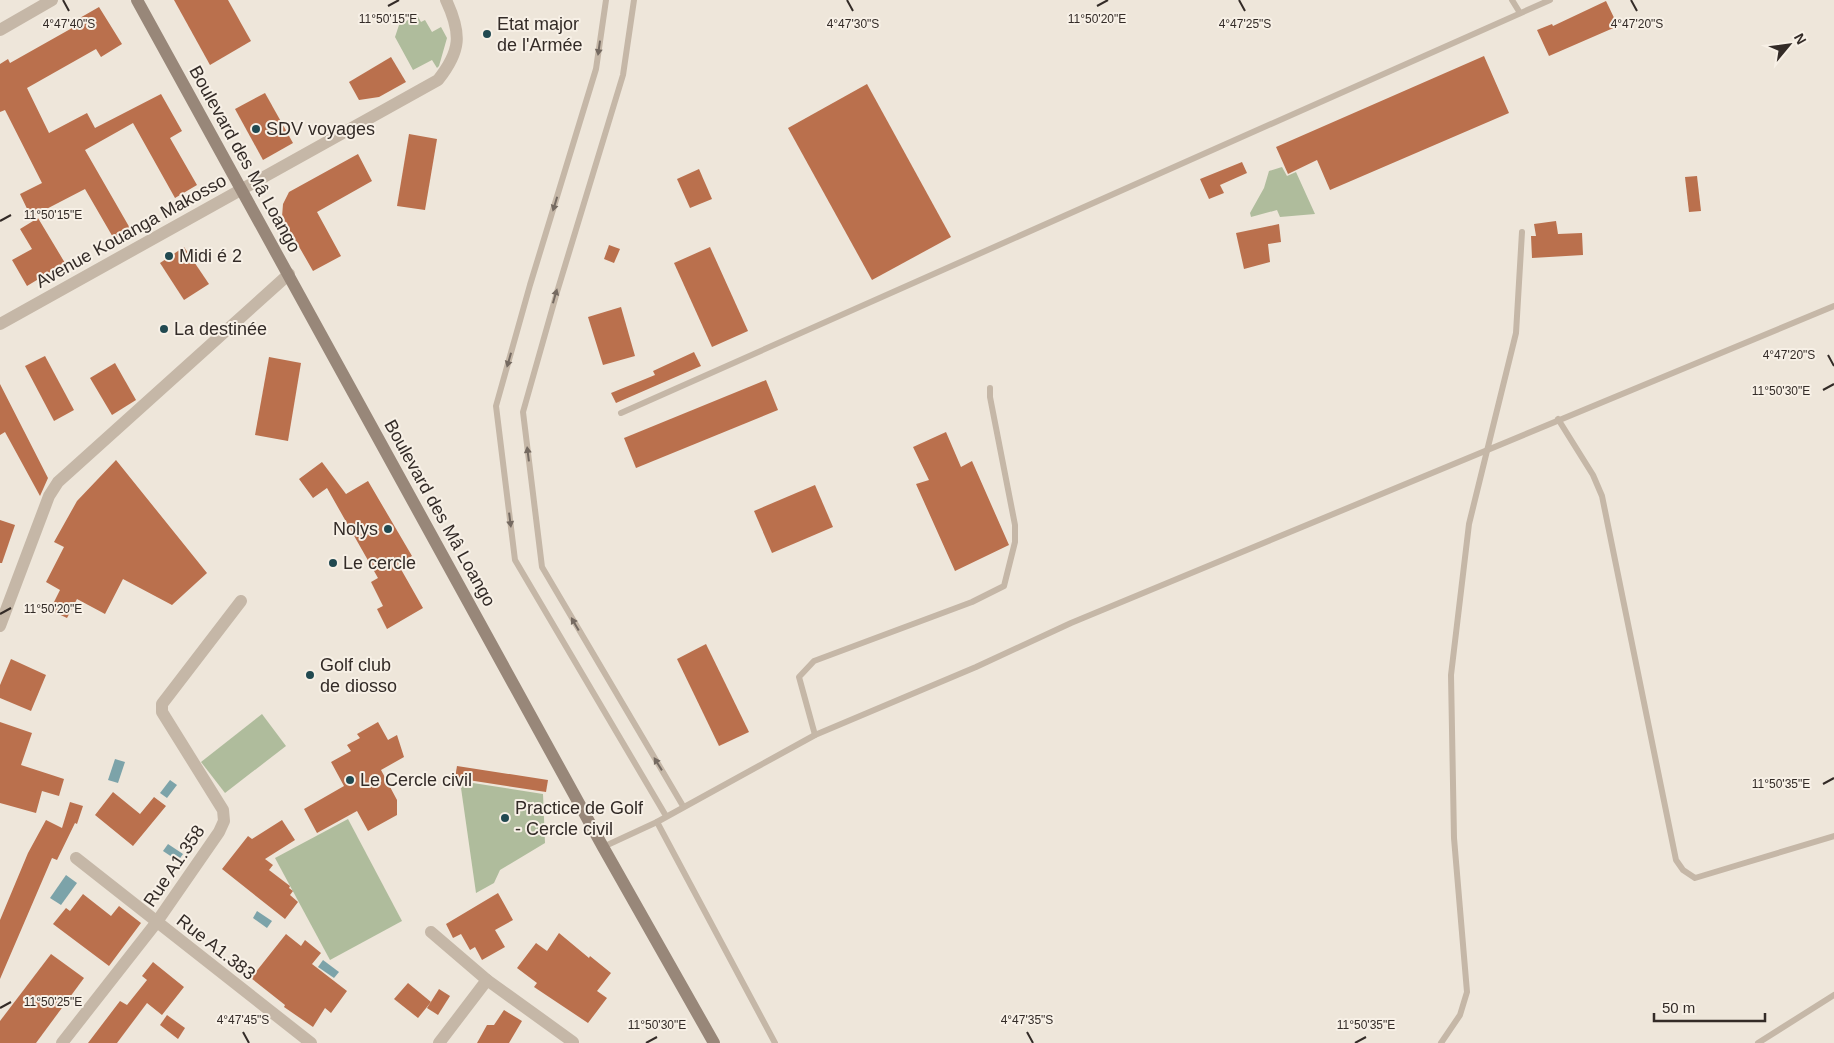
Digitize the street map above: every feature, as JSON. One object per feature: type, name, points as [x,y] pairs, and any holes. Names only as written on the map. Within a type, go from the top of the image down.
[{"type":"street","points":[[0,30],[52,0]]},
{"type":"street","name":"Boulevard des Mâ Loango","points":[[137,0],[603,847],[714,1043]]},
{"type":"street","name":"Avenue Kouanga Makosso","points":[[0,324],[438,80],[452,63],[457,47],[457,30],[446,0]]},
{"type":"street","points":[[0,626],[49,496],[58,482],[289,274]]},
{"type":"street","name":"Rue A1.358","points":[[62,1043],[156,922],[219,832],[224,821],[224,810],[162,712],[162,704],[241,601]]},
{"type":"street","name":"Rue A1.383","points":[[76,858],[311,1043]]},
{"type":"street","points":[[431,932],[487,980],[573,1042]]},
{"type":"street","points":[[439,1043],[487,980]]},
{"type":"lane","points":[[606,0],[596,69],[530,285],[496,406],[515,560],[666,816]]},
{"type":"lane","points":[[634,0],[623,75],[557,292],[523,412],[542,567],[683,806]]},
{"type":"lane","points":[[1512,0],[1520,13]]},
{"type":"lane","points":[[621,414],[1550,0]]},
{"type":"lane","points":[[1441,1043],[1460,1015],[1467,992],[1454,838],[1451,675],[1470,524],[1516,333],[1522,232]]},
{"type":"lane","points":[[603,847],[657,822],[815,735],[1071,623],[1488,448],[1834,306]]},
{"type":"lane","points":[[815,735],[799,677],[814,661],[972,602],[1004,586],[1015,542],[1015,526],[990,397],[990,388]]},
{"type":"lane","points":[[1558,419],[1593,475],[1602,496],[1676,860],[1683,870],[1695,878],[1834,836]]},
{"type":"lane","points":[[657,822],[775,1043]]},
{"type":"lane","points":[[1758,1043],[1834,995]]},
{"type":"green space","points":[[417,15],[421,22],[425,20],[432,32],[441,27],[447,38],[437,68],[432,60],[413,70],[395,37],[399,25]]},
{"type":"green space","points":[[1282,167],[1287,176],[1296,172],[1315,214],[1280,217],[1277,210],[1251,217],[1250,213],[1264,188],[1269,171]]},
{"type":"green space","points":[[262,714],[286,746],[225,793],[201,762]]},
{"type":"green space","name":"Practice de Golf - Cercle civil","points":[[460,781],[543,794],[545,843],[500,870],[494,883],[476,893]]},
{"type":"green space","points":[[348,819],[402,921],[330,960],[275,858]]},
{"type":"water","points":[[115,759],[125,762],[118,783],[108,780]]},
{"type":"water","points":[[170,780],[177,785],[167,798],[160,793]]},
{"type":"water","points":[[168,844],[183,854],[178,861],[163,851]]},
{"type":"water","points":[[66,875],[77,883],[61,905],[50,898]]},
{"type":"water","points":[[257,911],[272,921],[267,928],[253,918]]},
{"type":"water","points":[[323,960],[339,972],[334,978],[318,967]]},
{"type":"building","points":[[174,0],[228,0],[251,41],[210,65]]},
{"type":"building","points":[[1606,1],[1618,26],[1549,56],[1537,30],[1552,24],[1553,26]]},
{"type":"building","points":[[99,7],[122,44],[101,57],[96,49],[27,88],[49,133],[87,113],[95,128],[161,94],[182,131],[170,138],[197,185],[175,198],[133,123],[85,150],[131,230],[114,239],[85,189],[31,217],[20,194],[42,183],[5,110],[0,112],[0,64],[8,59],[10,63],[81,23],[78,19]]},
{"type":"building","points":[[1484,56],[1509,113],[1330,190],[1317,160],[1288,174],[1276,147]]},
{"type":"building","points":[[391,57],[406,82],[379,97],[359,100],[349,82]]},
{"type":"building","points":[[867,84],[951,237],[872,280],[788,128]]},
{"type":"building","points":[[265,93],[293,143],[263,160],[235,109]]},
{"type":"building","points":[[409,134],[437,139],[425,210],[397,206]]},
{"type":"building","points":[[358,154],[372,181],[317,212],[341,256],[313,271],[282,217],[283,204],[289,192]]},
{"type":"building","points":[[1242,162],[1247,173],[1220,185],[1224,193],[1209,199],[1200,179]]},
{"type":"building","points":[[699,169],[712,199],[690,208],[677,179]]},
{"type":"building","points":[[1697,176],[1701,211],[1689,212],[1685,177]]},
{"type":"building","points":[[38,218],[65,263],[27,286],[12,260],[32,249],[20,229]]},
{"type":"building","points":[[1556,221],[1558,234],[1582,233],[1583,255],[1532,258],[1531,236],[1536,236],[1534,224]]},
{"type":"building","points":[[1279,224],[1281,242],[1268,244],[1270,262],[1244,269],[1236,233]]},
{"type":"building","points":[[609,245],[620,249],[614,263],[604,259]]},
{"type":"building","points":[[184,247],[209,284],[184,300],[160,263]]},
{"type":"building","points":[[710,247],[748,331],[712,347],[674,263]]},
{"type":"building","points":[[621,307],[635,356],[603,365],[588,317]]},
{"type":"building","points":[[694,352],[701,366],[616,403],[611,393],[655,375],[653,371]]},
{"type":"building","points":[[45,356],[74,410],[54,421],[25,366]]},
{"type":"building","points":[[269,357],[301,363],[288,441],[255,435]]},
{"type":"building","points":[[115,363],[136,400],[112,415],[90,378]]},
{"type":"building","points":[[766,380],[778,410],[636,468],[624,438]]},
{"type":"building","points":[[0,384],[48,478],[40,496],[5,432],[0,435]]},
{"type":"building","points":[[946,432],[961,467],[972,461],[1009,545],[955,571],[916,484],[929,480],[913,447]]},
{"type":"building","points":[[116,460],[207,573],[172,605],[123,579],[105,614],[77,599],[67,618],[50,610],[60,590],[46,582],[64,547],[54,542],[77,501]]},
{"type":"building","points":[[322,462],[346,494],[368,481],[412,556],[398,564],[423,608],[387,629],[377,609],[383,606],[371,582],[378,578],[327,488],[313,498],[299,479]]},
{"type":"building","points":[[815,485],[833,527],[772,553],[754,511]]},
{"type":"building","points":[[0,520],[15,525],[2,563],[0,563]]},
{"type":"building","points":[[706,644],[749,732],[719,746],[677,659]]},
{"type":"building","points":[[11,659],[46,675],[31,711],[0,698],[0,685]]},
{"type":"building","points":[[0,722],[32,733],[21,765],[64,779],[59,796],[42,791],[36,813],[0,803]]},
{"type":"building","points":[[378,722],[388,740],[397,735],[404,757],[381,770],[397,800],[397,815],[368,831],[357,811],[317,833],[304,809],[344,786],[331,762],[351,751],[347,745],[360,738],[357,734]]},
{"type":"building","points":[[457,766],[548,780],[546,792],[455,778]]},
{"type":"building","points":[[113,792],[140,814],[154,797],[166,806],[133,846],[95,815]]},
{"type":"building","points":[[70,802],[83,806],[77,824],[75,823],[57,860],[52,858],[0,979],[0,920],[28,853],[46,820],[62,828]]},
{"type":"building","points":[[282,820],[295,840],[265,859],[273,865],[269,870],[290,886],[289,888],[293,891],[290,895],[298,902],[285,919],[222,869],[248,836],[252,839]]},
{"type":"building","points":[[498,893],[513,920],[495,930],[505,947],[482,960],[475,947],[470,950],[461,934],[453,938],[446,924]]},
{"type":"building","points":[[83,894],[111,916],[119,906],[141,923],[109,966],[53,924],[66,908],[70,911]]},
{"type":"building","points":[[559,933],[589,958],[590,956],[611,973],[597,991],[607,998],[588,1023],[534,987],[537,983],[517,968],[536,943],[547,951]]},
{"type":"building","points":[[286,934],[301,946],[305,940],[321,953],[312,964],[347,991],[331,1013],[325,1008],[313,1027],[284,1007],[285,1005],[251,978]]},
{"type":"building","points":[[51,954],[84,978],[36,1043],[0,1043],[0,1021]]},
{"type":"building","points":[[153,962],[184,987],[162,1015],[147,1003],[117,1043],[88,1043],[120,1001],[127,1005],[147,980],[142,976]]},
{"type":"building","points":[[408,983],[431,1002],[418,1018],[394,999]]},
{"type":"building","points":[[439,989],[450,996],[438,1015],[427,1008]]},
{"type":"building","points":[[504,1010],[522,1021],[509,1043],[477,1043],[487,1025],[494,1025]]},
{"type":"building","points":[[167,1015],[185,1028],[178,1039],[160,1025]]},
{"type":"place","name":"Etat major de l'Armée","points":[[487,34]]},
{"type":"place","name":"SDV voyages","points":[[256,129]]},
{"type":"place","name":"Midi é 2","points":[[169,256]]},
{"type":"place","name":"La destinée","points":[[164,329]]},
{"type":"place","name":"Nolys","points":[[388,529]]},
{"type":"place","name":"Le cercle","points":[[333,563]]},
{"type":"place","name":"Golf club de diosso","points":[[310,675]]},
{"type":"place","name":"Le Cercle civil","points":[[350,780]]},
{"type":"place","name":"Practice de Golf - Cercle civil","points":[[505,818]]}]
